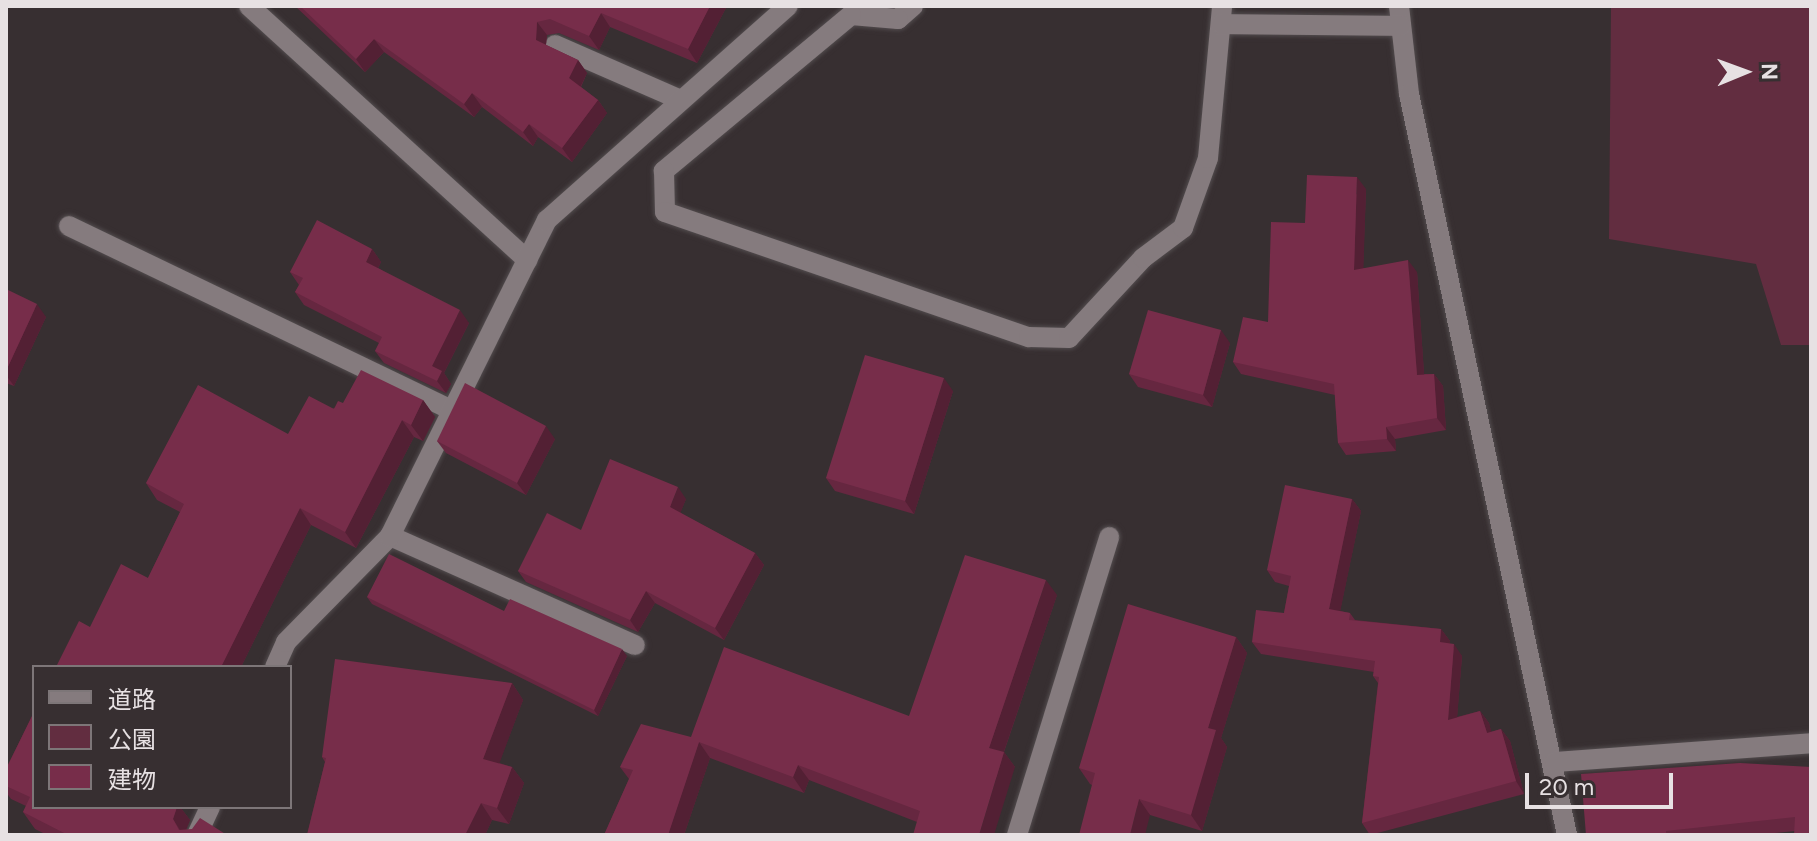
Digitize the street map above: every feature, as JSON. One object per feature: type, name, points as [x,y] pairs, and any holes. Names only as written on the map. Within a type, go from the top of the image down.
[{"type":"street","points":[[249,6],[527,260]]},
{"type":"street","points":[[276,665],[286,642],[390,536],[547,220],[788,6]]},
{"type":"street","points":[[913,6],[898,19],[851,15],[664,171],[665,212],[1029,337],[1069,338],[1143,258],[1183,228],[1208,158],[1222,15],[1400,16],[1409,94],[1555,762],[1567,835]]},
{"type":"street","points":[[555,45],[681,100]]},
{"type":"street","points":[[69,226],[453,411]]},
{"type":"street","points":[[390,536],[635,645]]},
{"type":"street","points":[[1017,835],[1109,537]]},
{"type":"street","points":[[1555,762],[1811,743]]},
{"type":"street","points":[[197,835],[209,809]]},
{"type":"green space","points":[[1611,6],[1811,6],[1811,345],[1781,345],[1756,264],[1609,239]]},
{"type":"building","points":[[300,6],[710,6],[688,49],[601,13],[589,36],[550,19],[537,22],[536,40],[578,60],[569,78],[598,100],[562,148],[529,124],[523,132],[472,93],[464,104],[374,39],[356,59]]},
{"type":"building","points":[[1307,175],[1357,177],[1354,270],[1408,260],[1417,375],[1434,374],[1437,418],[1386,427],[1387,439],[1338,443],[1334,384],[1233,362],[1243,317],[1268,322],[1271,222],[1305,223]]},
{"type":"building","points":[[317,220],[372,249],[366,262],[460,310],[432,366],[442,371],[437,381],[375,351],[382,337],[295,292],[303,278],[290,272]]},
{"type":"building","points":[[6,289],[37,304],[6,371]]},
{"type":"building","points":[[1148,310],[1221,330],[1203,395],[1129,374]]},
{"type":"building","points":[[865,355],[944,378],[905,501],[826,478]]},
{"type":"building","points":[[361,370],[423,400],[411,425],[402,420],[345,532],[300,508],[222,665],[57,665],[79,621],[90,627],[121,564],[148,578],[184,504],[146,483],[198,385],[288,434],[309,396],[334,409],[338,401],[343,403]]},
{"type":"building","points":[[465,383],[546,426],[517,483],[437,441]]},
{"type":"building","points":[[610,459],[678,487],[670,507],[755,553],[715,628],[646,591],[630,620],[518,571],[547,513],[581,530]]},
{"type":"building","points":[[1285,485],[1352,499],[1329,609],[1350,613],[1349,620],[1441,629],[1440,642],[1454,644],[1448,720],[1480,711],[1487,733],[1501,729],[1516,781],[1362,823],[1379,677],[1373,676],[1375,661],[1252,642],[1256,610],[1284,613],[1291,576],[1267,570]]},
{"type":"building","points":[[389,554],[504,611],[510,599],[622,649],[594,710],[367,597]]},
{"type":"building","points":[[965,555],[1046,580],[989,748],[1004,752],[979,835],[913,835],[920,811],[798,765],[793,777],[699,742],[668,835],[604,835],[633,770],[620,767],[641,724],[691,737],[724,647],[909,716]]},
{"type":"building","points":[[1128,604],[1236,637],[1208,728],[1216,730],[1191,815],[1139,799],[1130,835],[1079,835],[1095,773],[1079,768]]},
{"type":"building","points":[[335,659],[512,683],[483,759],[512,767],[497,808],[481,803],[465,835],[307,835],[326,758],[322,757]]},
{"type":"building","points":[[32,716],[32,809],[176,809],[173,819],[179,830],[192,829],[200,818],[227,835],[68,835],[23,812],[30,797],[6,786],[6,769]]},
{"type":"building","points":[[1740,763],[1811,767],[1811,835],[1794,835],[1795,817],[1666,831],[1666,835],[1586,835],[1581,774]]}]
